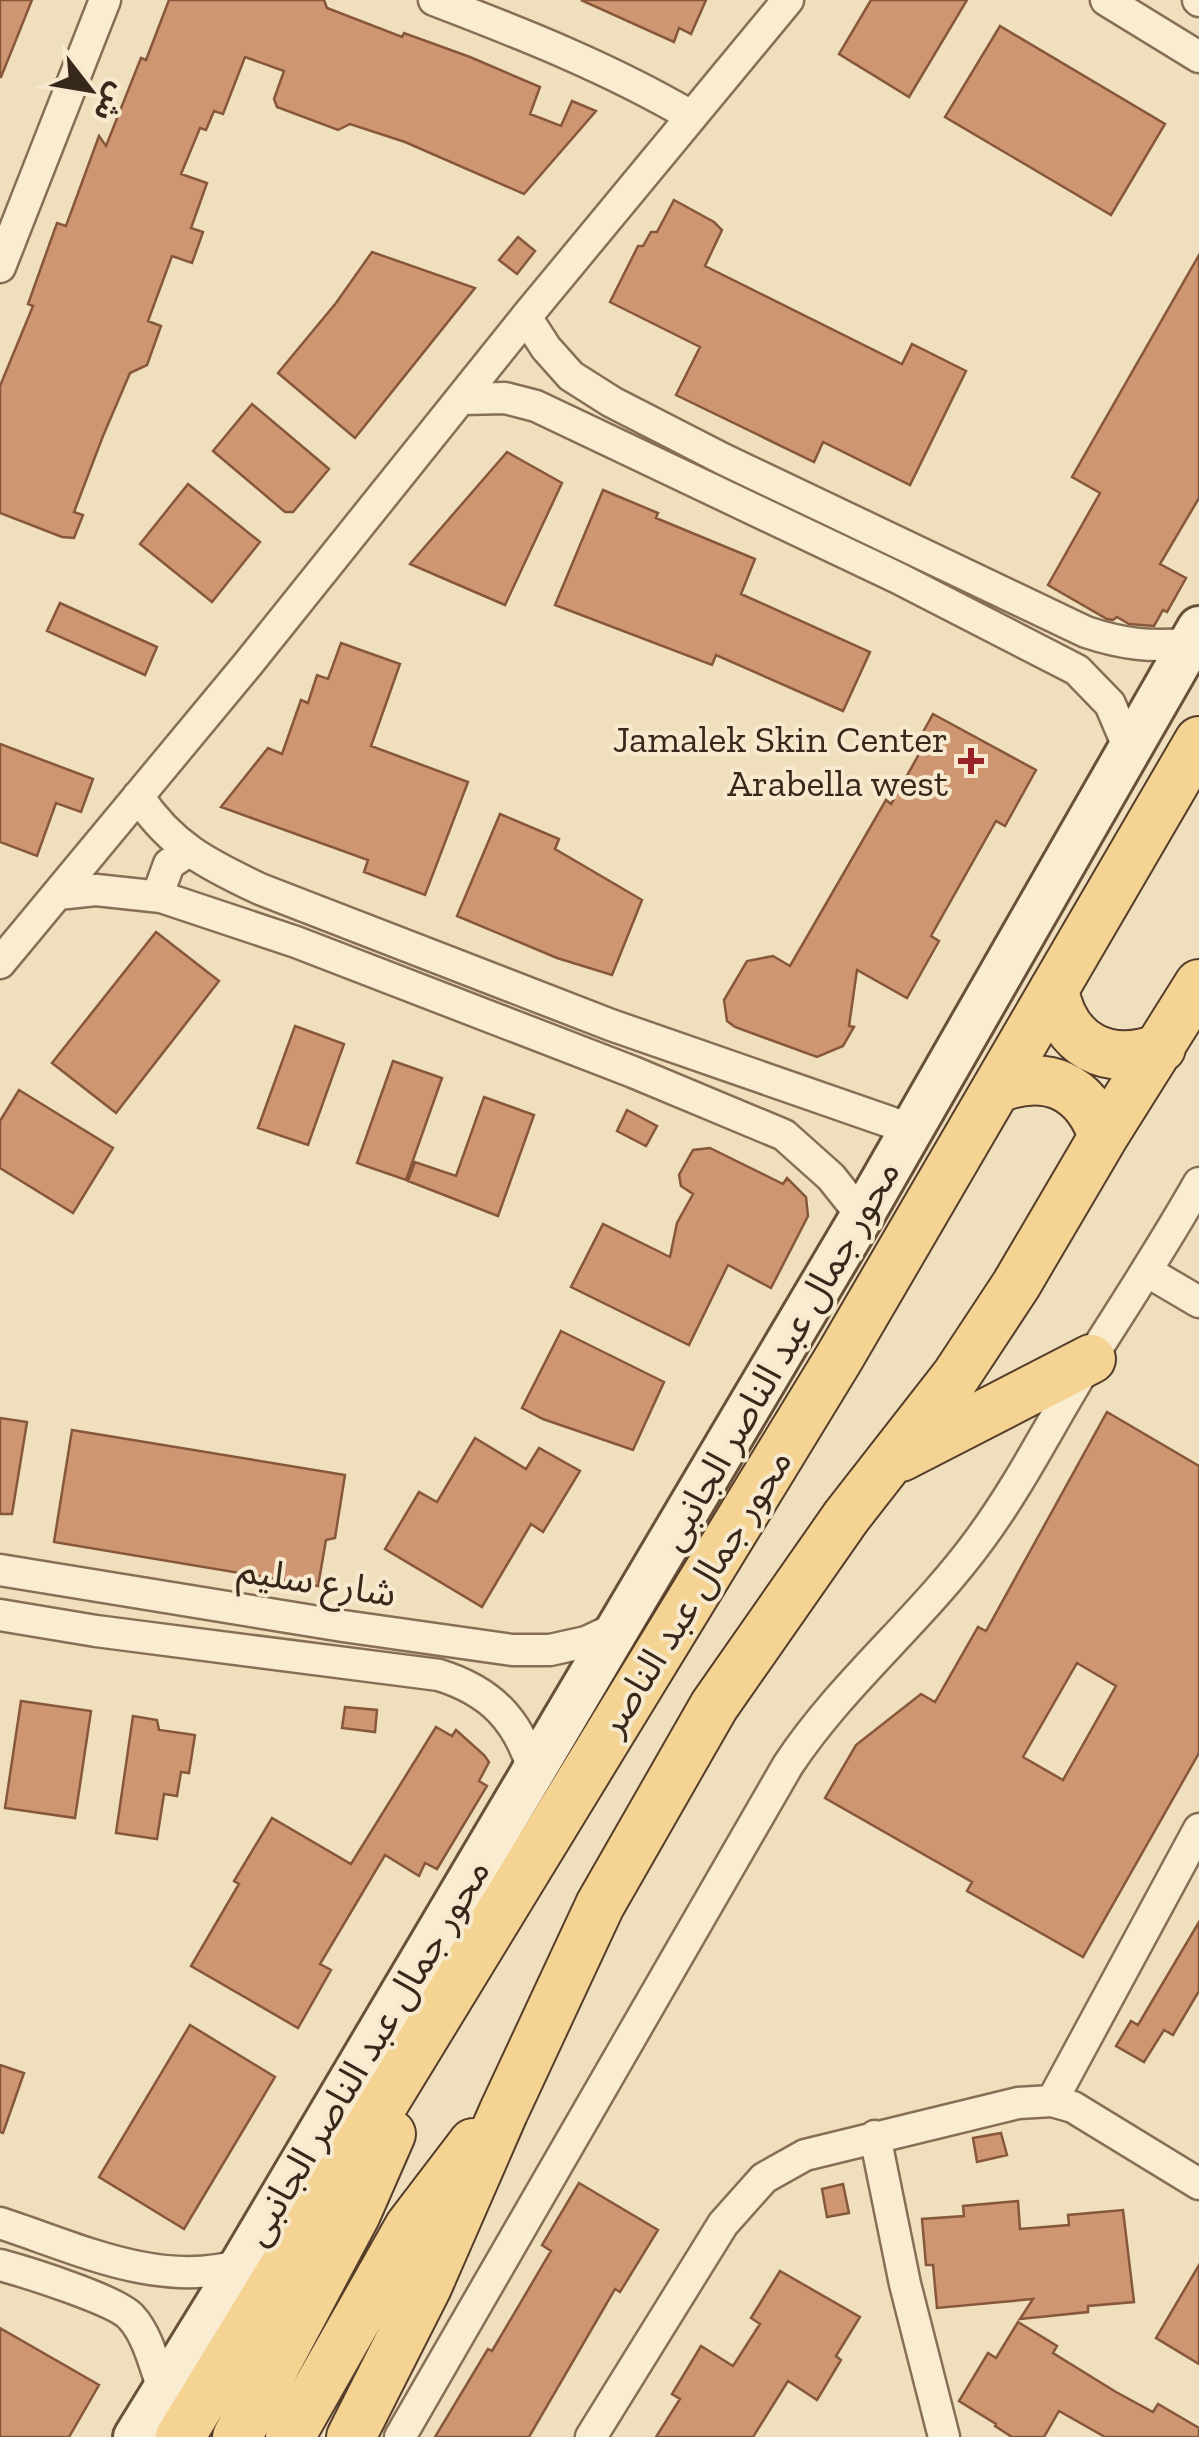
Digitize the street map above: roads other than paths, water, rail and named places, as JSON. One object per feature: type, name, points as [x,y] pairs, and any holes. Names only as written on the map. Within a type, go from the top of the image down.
[{"type":"main road","name":"محور جمال عبد الناصر","points":[[180,2437],[257,2273],[423,2035],[829,1374],[1199,741]]},
{"type":"main road","name":"محور جمال عبد الناصر","points":[[351,2437],[427,2287],[502,2112],[600,1905],[714,1706],[846,1518],[956,1376],[1016,1285],[1199,984]]},
{"type":"main road","points":[[1054,988],[1063,1020],[1072,1032],[1098,1051],[1130,1056],[1160,1048]]},
{"type":"main road","points":[[998,1088],[1030,1079],[1062,1086],[1089,1106],[1103,1137]]},
{"type":"main road","points":[[889,1463],[1091,1358]]},
{"type":"main road","points":[[237,2437],[376,2171],[410,2082],[423,2035]]},
{"type":"main road","points":[[290,2437],[409,2228],[450,2170],[502,2112]]},
{"type":"street","points":[[0,267],[105,0]]},
{"type":"street","points":[[434,0],[568,52],[691,116]]},
{"type":"street","points":[[0,963],[788,0]]},
{"type":"street","points":[[1106,0],[1199,56]]},
{"type":"street","points":[[526,317],[570,376],[723,459],[1086,632],[1136,645],[1162,647],[1195,636]]},
{"type":"street","points":[[546,411],[549,392],[570,376]]},
{"type":"street","points":[[463,400],[505,398],[546,411],[898,578],[1077,670],[1110,704],[1129,748]]},
{"type":"street","points":[[898,578],[914,548]]},
{"type":"street","name":"محور جمال عبد الناصر الجانبى","points":[[134,2437],[163,2389],[257,2273],[532,1770],[862,1216],[1195,636]]},
{"type":"street","points":[[138,796],[159,827],[189,852],[228,874],[327,916],[648,1038],[910,1129]]},
{"type":"street","points":[[162,897],[168,864],[189,852]]},
{"type":"street","points":[[58,894],[96,890],[162,897],[296,942],[633,1072],[784,1134],[831,1177],[862,1216]]},
{"type":"street","points":[[633,1072],[648,1038]]},
{"type":"street","points":[[400,2437],[788,1765],[838,1696],[941,1588],[979,1540],[1148,1272],[1199,1183]]},
{"type":"street","points":[[1148,1272],[1199,1302]]},
{"type":"street","name":"شارع سليم","points":[[0,1570],[512,1650],[550,1650],[586,1642],[620,1626]]},
{"type":"street","points":[[96,1630],[103,1587]]},
{"type":"street","name":"شارع سليم","points":[[0,1615],[439,1675],[490,1698],[510,1718],[525,1743],[532,1770]]},
{"type":"street","points":[[287,1654],[293,1618]]},
{"type":"street","points":[[1052,2101],[1199,1829]]},
{"type":"street","points":[[591,2437],[723,2224],[764,2178],[805,2155],[1018,2104],[1052,2101],[1073,2107],[1199,2184]]},
{"type":"street","points":[[875,2136],[944,2437]]},
{"type":"street","points":[[0,2223],[126,2265],[162,2272],[257,2273]]},
{"type":"street","points":[[0,2264],[110,2305],[132,2318],[163,2389]]},
{"type":"street","points":[[110,2305],[128,2295],[132,2287],[126,2265]]},
{"type":"place","name":"Jamalek Skin Center Arabella west","points":[[971,761]]}]
